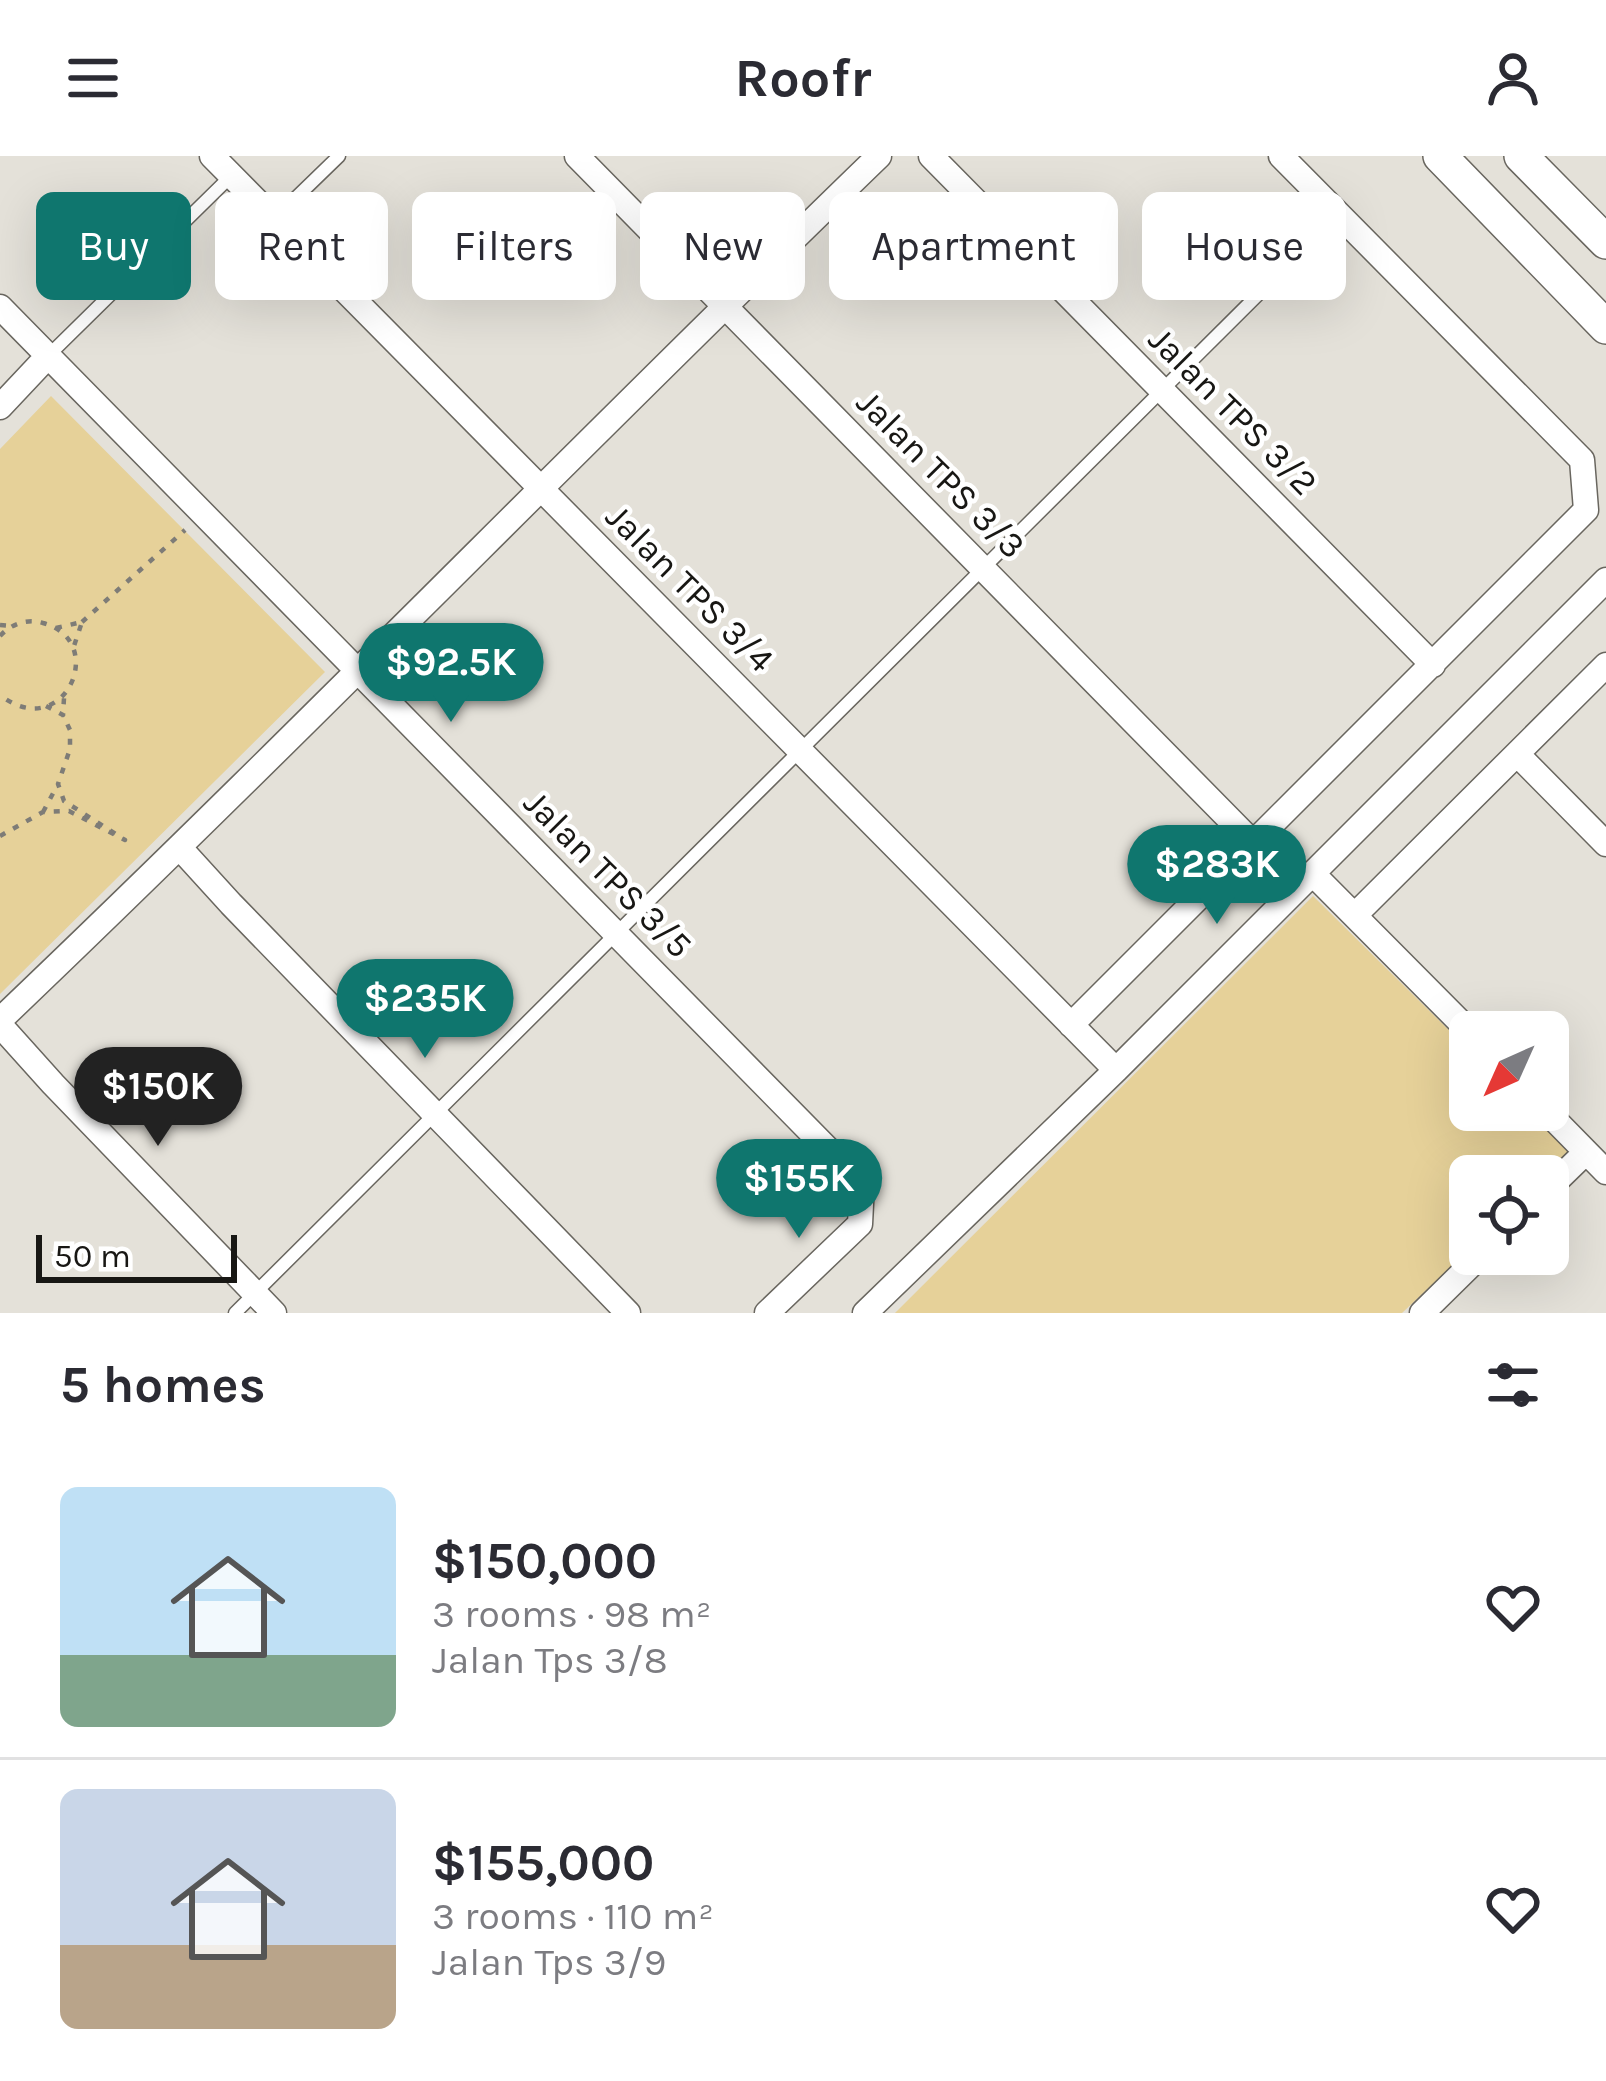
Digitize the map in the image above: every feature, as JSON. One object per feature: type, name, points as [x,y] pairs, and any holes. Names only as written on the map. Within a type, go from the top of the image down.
[{"type":"street","name":"Jalan TPS 3/4","points":[[212,156],[248,192]]},
{"type":"street","name":"Jalan TPS 3/3","points":[[577,156],[1253,843]]},
{"type":"street","points":[[274,1313],[0,1023],[879,156]]},
{"type":"street","name":"Jalan TPS 3/2","points":[[931,156],[1433,665]]},
{"type":"street","points":[[1281,156],[1317,192]]},
{"type":"street","points":[[1440,156],[1606,327]]},
{"type":"street","points":[[1521,156],[1606,242]]},
{"type":"street","points":[[1071,1025],[1586,510],[1582,460],[1346,221]]},
{"type":"street","name":"Jalan TPS 3/4","points":[[354,300],[1116,1070]]},
{"type":"street","name":"Jalan TPS 3/5","points":[[0,307],[862,1184],[860,1224],[767,1313]]},
{"type":"street","points":[[0,406],[48,356]]},
{"type":"street","points":[[865,1313],[1116,1070],[1606,580]]},
{"type":"street","points":[[1354,915],[1606,665]]},
{"type":"street","points":[[1517,754],[1606,844]]},
{"type":"street","points":[[180,848],[628,1313]]},
{"type":"street","points":[[1313,874],[1449,1011]]},
{"type":"street","points":[[1565,1131],[1606,1172]]},
{"type":"street","points":[[1569,1169],[1586,1153]]},
{"type":"street","points":[[1422,1313],[1461,1275]]},
{"type":"lane","points":[[302,192],[340,156]]},
{"type":"lane","points":[[48,356],[232,176]]},
{"type":"lane","points":[[235,1313],[1253,300]]},
{"type":"path","points":[[55,628],[82,622],[188,527]]},
{"type":"path","points":[[0,625],[33,621],[55,628],[70,642],[76,669],[65,695],[46,706],[26,708],[0,695]]},
{"type":"path","points":[[73,649],[82,622]]},
{"type":"path","points":[[0,636],[12,626]]},
{"type":"path","points":[[43,812],[70,748],[70,730],[63,715],[65,695]]},
{"type":"path","points":[[46,706],[63,715]]},
{"type":"path","points":[[0,836],[43,812],[69,811],[125,840],[64,801],[58,784]]},
{"type":"shaded area","points":[[51,396],[325,672],[0,994],[0,449]]},
{"type":"shaded area","points":[[1313,896],[1449,1030],[1449,1131],[1551,1131],[1572,1152],[1449,1155],[1449,1269],[1402,1313],[895,1313]]}]
